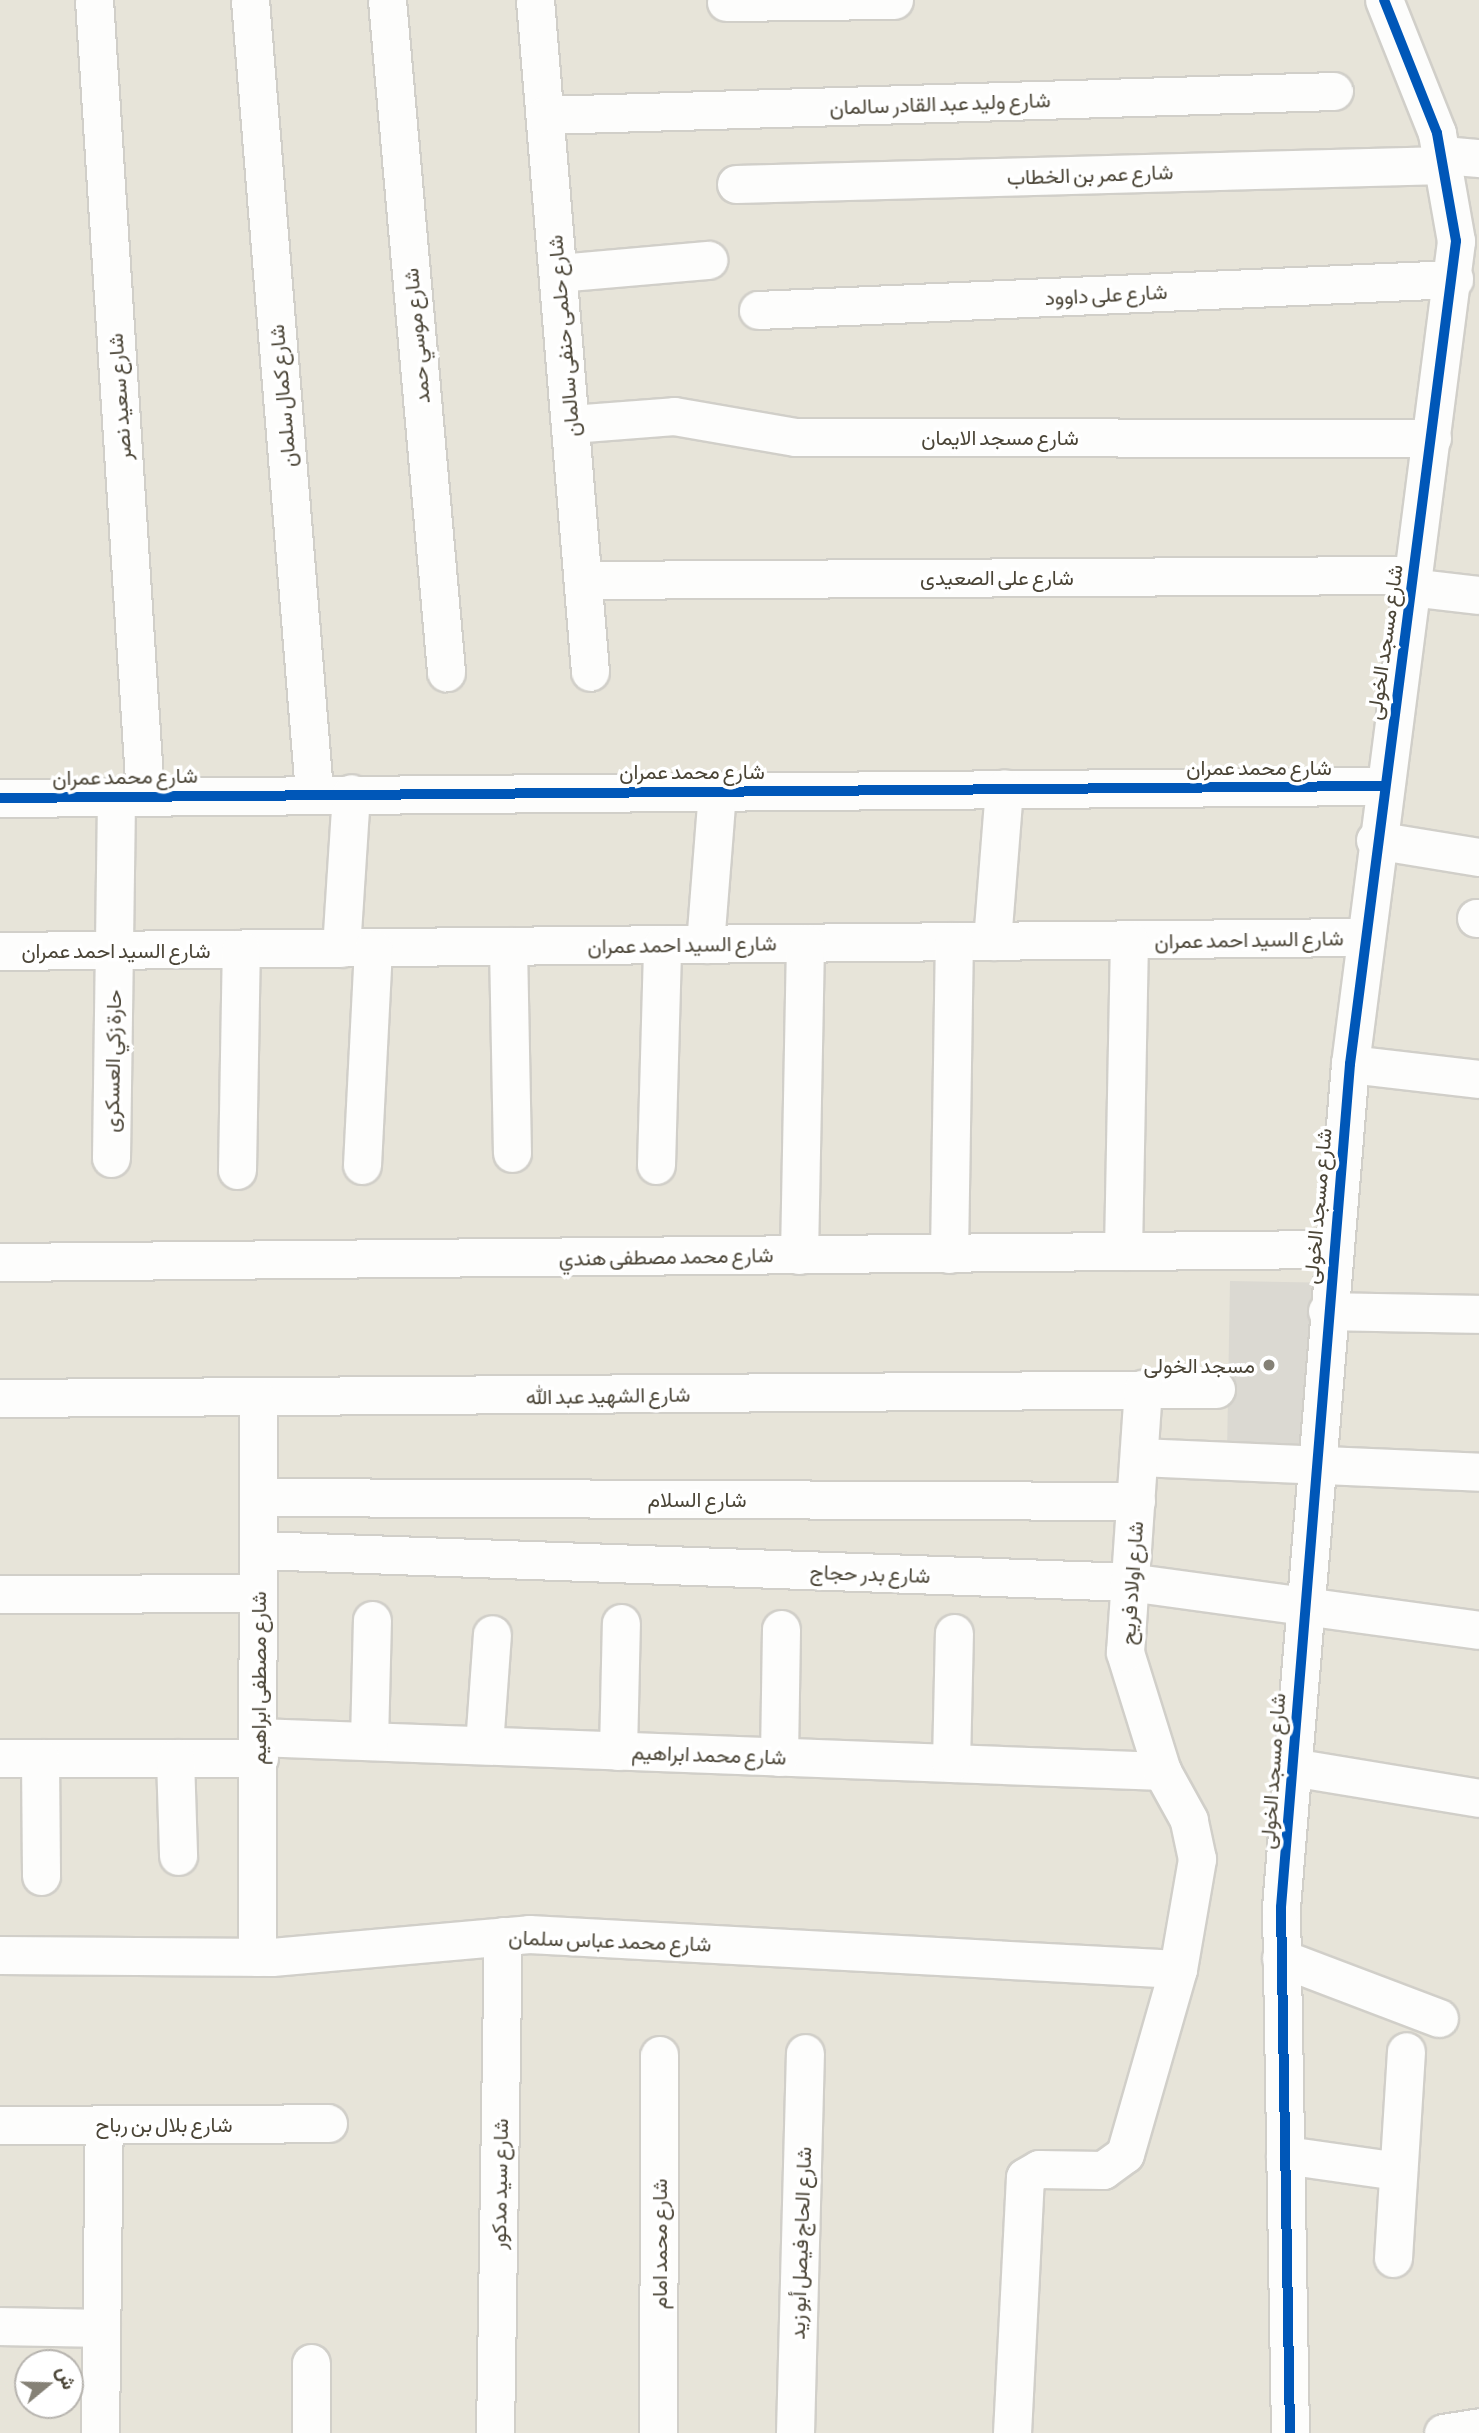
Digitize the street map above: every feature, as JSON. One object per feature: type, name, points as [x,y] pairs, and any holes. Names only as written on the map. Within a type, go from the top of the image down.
[{"type":"street","name":"شارع سعيد نصر","points":[[94,0],[131,795]]},
{"type":"street","name":"شارع كمال سلمان","points":[[250,0],[314,792]]},
{"type":"street","name":"شارع موسي حمد","points":[[387,0],[446,672]]},
{"type":"street","name":"شارع حلمى حنفى سالمان","points":[[535,0],[590,672]]},
{"type":"street","points":[[726,2],[894,0]]},
{"type":"street","name":"شارع مسجد الخولى","points":[[1290,2433],[1281,1958],[1292,1767],[1332,1250],[1350,1064],[1375,841],[1454,279],[1456,241],[1456,159],[1384,0]]},
{"type":"street","name":"شارع وليد عبد القادر سالمان","points":[[545,115],[1334,91]]},
{"type":"street","name":"شارع عمر بن الخطاب","points":[[736,184],[1456,159]]},
{"type":"street","points":[[558,273],[708,260]]},
{"type":"street","name":"شارع على داوود","points":[[758,310],[1454,279]]},
{"type":"street","name":"شارع مسجد الايمان","points":[[571,424],[674,416],[795,437],[1432,438]]},
{"type":"street","name":"شارع على الصعيدى","points":[[583,580],[1411,581],[1479,594]]},
{"type":"street","name":"شارع محمد عمران","points":[[0,798],[314,792],[1384,786]]},
{"type":"street","points":[[992,941],[1004,788]]},
{"type":"street","points":[[705,944],[717,790]]},
{"type":"street","points":[[351,793],[362,1165]]},
{"type":"street","name":"حارة زكي العسكرى","points":[[111,1158],[114,950],[131,795]]},
{"type":"street","points":[[1375,841],[1479,857]]},
{"type":"street","name":"شارع السيد احمد عمران","points":[[0,951],[1365,937]]},
{"type":"street","points":[[1123,1251],[1129,940]]},
{"type":"street","points":[[949,1254],[954,942]]},
{"type":"street","points":[[799,1255],[805,943]]},
{"type":"street","points":[[656,1165],[662,944]]},
{"type":"street","points":[[508,946],[512,1153]]},
{"type":"street","points":[[237,1170],[241,949]]},
{"type":"street","points":[[1350,1064],[1479,1079]]},
{"type":"street","name":"شارع محمد مصطفى هندي","points":[[0,1262],[1332,1250]]},
{"type":"street","points":[[1327,1311],[1479,1314]]},
{"type":"street","name":"شارع اولاد فريح","points":[[1012,2433],[1025,2177],[1039,2169],[1103,2170],[1120,2161],[1178,1969],[1196,1841],[1161,1771],[1125,1652],[1143,1389]]},
{"type":"street","name":"شارع الشهيد عبد الله","points":[[0,1398],[258,1399],[1216,1389]]},
{"type":"street","name":"شارع مصطفى ابراهيم","points":[[257,1957],[258,1399]]},
{"type":"street","points":[[1140,1457],[1479,1472]]},
{"type":"street","name":"شارع السلام","points":[[258,1497],[1136,1501]]},
{"type":"street","name":"شارع بدر حجاج","points":[[258,1550],[1129,1582],[1305,1602],[1479,1630]]},
{"type":"street","points":[[0,1594],[258,1593]]},
{"type":"street","points":[[369,1741],[372,1620]]},
{"type":"street","points":[[618,1751],[621,1623]]},
{"type":"street","points":[[779,1757],[781,1629]]},
{"type":"street","points":[[951,1763],[954,1633]]},
{"type":"street","points":[[484,1745],[492,1634]]},
{"type":"street","name":"شارع محمد ابراهيم","points":[[0,1758],[175,1758],[258,1748],[369,1741],[1161,1771]]},
{"type":"street","points":[[40,1758],[41,1876]]},
{"type":"street","points":[[175,1758],[178,1856]]},
{"type":"street","points":[[1292,1767],[1479,1798]]},
{"type":"street","name":"شارع محمد عباس سلمان","points":[[0,1955],[257,1957],[503,1936],[1178,1969]]},
{"type":"street","name":"شارع سيد مدكور","points":[[495,2433],[503,1936]]},
{"type":"street","points":[[1281,1958],[1439,2018]]},
{"type":"street","points":[[1393,2258],[1406,2051]]},
{"type":"street","name":"شارع الحاج فيصل أبو زيد","points":[[794,2433],[805,2053]]},
{"type":"street","name":"شارع محمد امام","points":[[658,2433],[659,2055]]},
{"type":"street","name":"شارع بلال بن رباح","points":[[0,2124],[328,2123]]},
{"type":"street","points":[[100,2433],[104,2124]]},
{"type":"street","points":[[1285,2155],[1398,2171]]},
{"type":"street","points":[[0,2326],[102,2328]]},
{"type":"street","points":[[311,2363],[311,2433]]},
{"type":"shaded area","points":[[0,0],[1479,0],[1479,2433],[0,2433]]},
{"type":"building","name":"مسجد الخولى","points":[[1230,1281],[1312,1282],[1309,1447],[1227,1446]]},
{"type":"cycle path","points":[[1290,2433],[1281,1907],[1350,1064],[1456,241],[1437,133],[1384,0]]},
{"type":"cycle path","points":[[0,798],[1384,786]]},
{"type":"place","name":"مسجد الخولى","points":[[1269,1365]]}]
